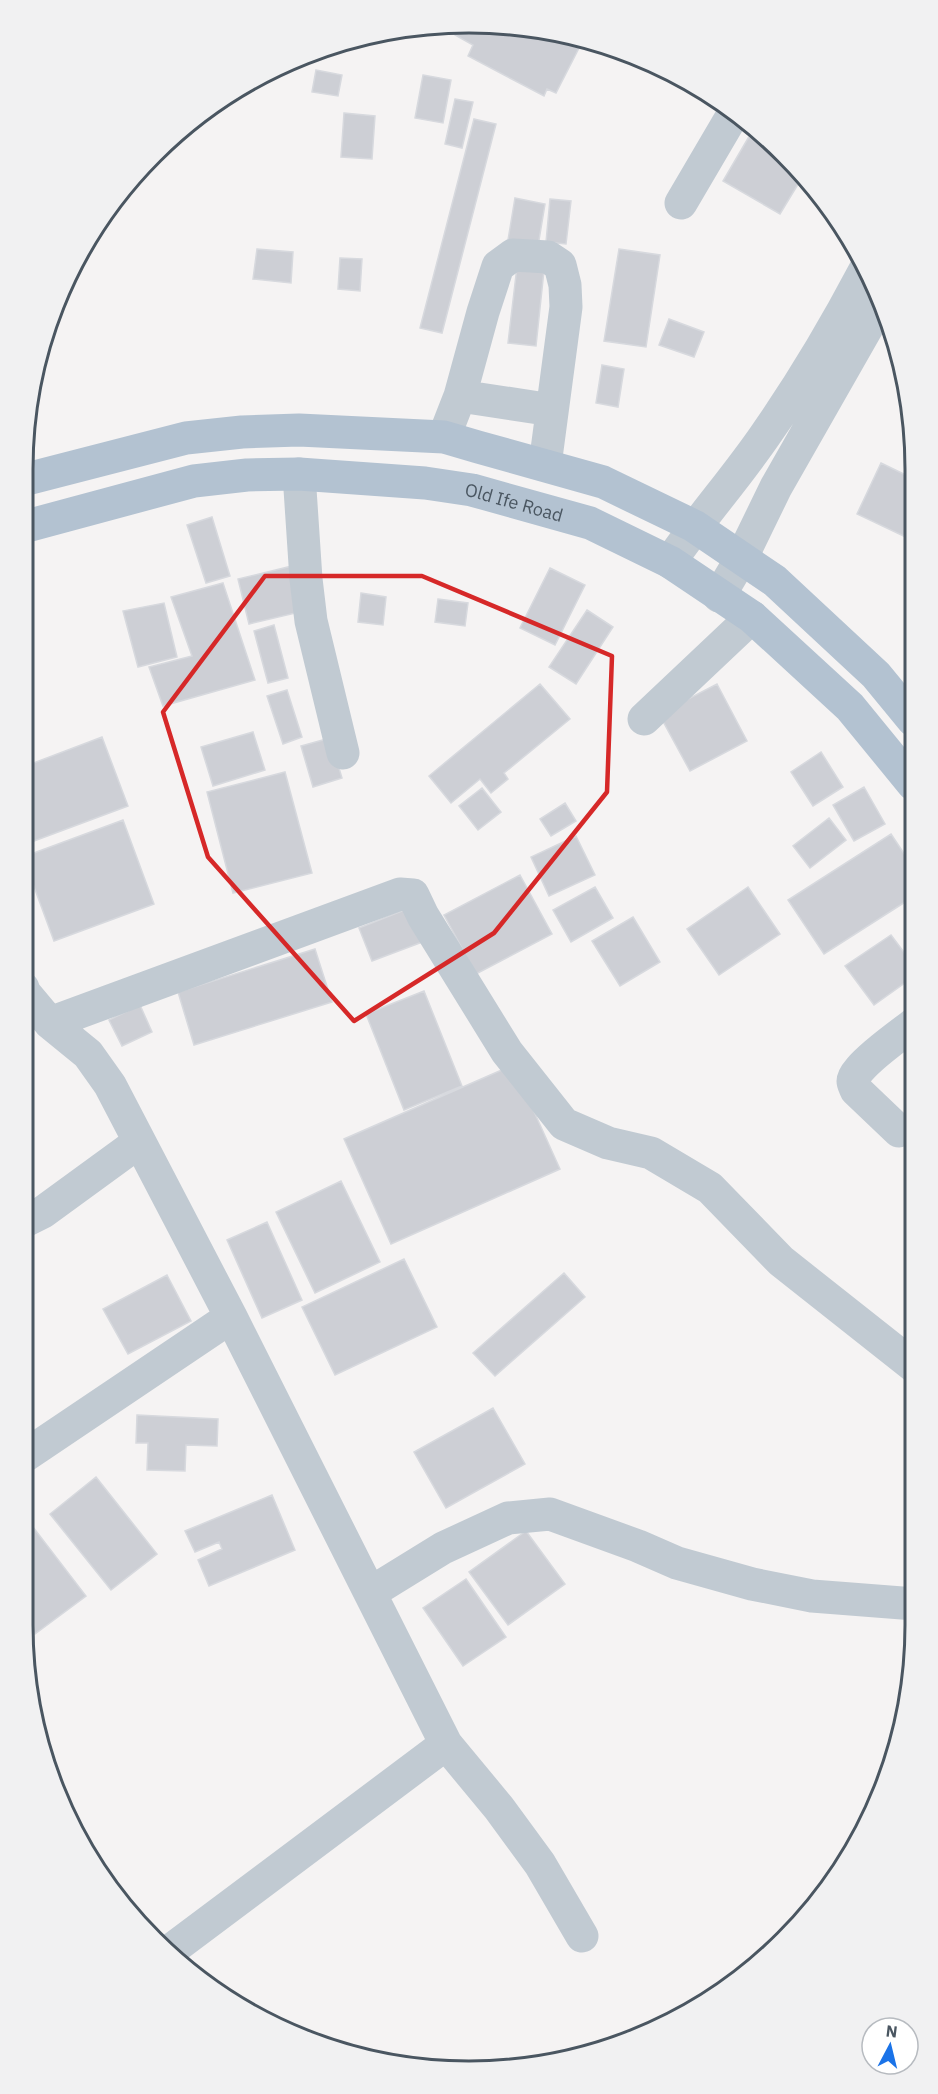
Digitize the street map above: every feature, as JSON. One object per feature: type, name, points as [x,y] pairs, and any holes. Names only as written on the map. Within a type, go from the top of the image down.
[{"type":"main road","points":[[33,477],[186,438],[243,432],[299,430],[444,437],[603,482],[694,526],[775,581],[876,675],[905,710]]},
{"type":"main road","name":"Old Ife Road","points":[[33,524],[194,481],[246,475],[299,474],[404,481],[472,490],[590,523],[670,562],[752,617],[850,707],[905,774]]},
{"type":"street","points":[[681,203],[730,120]]},
{"type":"street","points":[[444,437],[460,396],[498,266],[513,255],[548,257],[560,265],[565,285],[566,307],[545,465]]},
{"type":"street","points":[[670,562],[694,526],[765,436],[831,336],[861,278]]},
{"type":"street","points":[[719,596],[741,559],[776,487],[876,312]]},
{"type":"street","points":[[460,396],[552,410]]},
{"type":"street","points":[[299,474],[311,621],[343,753]]},
{"type":"street","points":[[644,718],[752,617]]},
{"type":"street","points":[[50,1023],[400,894],[413,896],[507,1052],[564,1124],[608,1143],[651,1153],[710,1188],[781,1261],[905,1359]]},
{"type":"street","points":[[33,1003],[50,1023],[88,1054],[110,1085],[231,1317],[446,1744],[499,1808],[540,1864],[582,1936]]},
{"type":"street","points":[[899,1131],[856,1090],[853,1080],[864,1065],[905,1035]]},
{"type":"street","points":[[33,1216],[139,1142]]},
{"type":"street","points":[[33,1450],[231,1317]]},
{"type":"street","points":[[370,1593],[443,1548],[508,1518],[550,1514],[638,1546],[677,1563],[752,1584],[812,1596],[905,1603]]},
{"type":"street","points":[[175,1947],[446,1744]]},
{"type":"highlighted area","points":[[265,576],[422,576],[612,656],[607,792],[494,933],[354,1021],[208,857],[163,712]]},
{"type":"building","points":[[498,34],[554,41],[579,47],[556,93],[547,89],[544,96],[468,56],[473,45],[455,35]]},
{"type":"building","points":[[316,70],[342,75],[338,96],[312,92]]},
{"type":"building","points":[[423,75],[451,80],[443,123],[415,118]]},
{"type":"building","points":[[455,99],[473,102],[462,148],[445,144]]},
{"type":"building","points":[[344,113],[375,116],[372,159],[341,157]]},
{"type":"building","points":[[474,119],[496,124],[442,333],[420,328]]},
{"type":"building","points":[[750,136],[798,184],[780,214],[723,181]]},
{"type":"building","points":[[515,198],[545,204],[538,246],[508,240]]},
{"type":"building","points":[[550,199],[571,201],[566,244],[546,242]]},
{"type":"building","points":[[257,249],[293,252],[291,283],[253,279]]},
{"type":"building","points":[[619,249],[660,255],[646,347],[604,341]]},
{"type":"building","points":[[340,258],[362,259],[360,291],[338,289]]},
{"type":"building","points":[[518,258],[545,261],[536,346],[508,343]]},
{"type":"building","points":[[669,319],[704,332],[694,357],[659,345]]},
{"type":"building","points":[[602,365],[624,369],[618,407],[596,403]]},
{"type":"building","points":[[881,463],[905,475],[905,537],[857,514]]},
{"type":"building","points":[[212,517],[230,576],[206,583],[187,525]]},
{"type":"building","points":[[292,566],[304,611],[249,624],[238,579]]},
{"type":"building","points":[[550,568],[585,585],[555,645],[520,628]]},
{"type":"building","points":[[223,583],[255,680],[163,706],[149,667],[192,656],[171,597]]},
{"type":"building","points":[[361,593],[386,597],[383,625],[358,622]]},
{"type":"building","points":[[438,599],[468,603],[465,626],[435,622]]},
{"type":"building","points":[[164,603],[177,657],[138,667],[123,611]]},
{"type":"building","points":[[587,610],[613,627],[576,684],[549,667]]},
{"type":"building","points":[[274,625],[288,678],[268,683],[254,631]]},
{"type":"building","points":[[540,684],[570,719],[504,773],[508,779],[491,793],[480,779],[451,803],[429,776]]},
{"type":"building","points":[[717,684],[747,741],[690,771],[659,714]]},
{"type":"building","points":[[287,690],[302,737],[283,744],[267,696]]},
{"type":"building","points":[[253,732],[265,770],[213,786],[201,747]]},
{"type":"building","points":[[102,737],[128,806],[33,841],[33,763]]},
{"type":"building","points":[[330,738],[342,778],[313,787],[301,746]]},
{"type":"building","points":[[821,752],[843,787],[813,806],[791,772]]},
{"type":"building","points":[[285,772],[312,873],[233,893],[207,792]]},
{"type":"building","points":[[864,787],[885,824],[854,841],[833,805]]},
{"type":"building","points":[[482,788],[501,812],[478,830],[459,806]]},
{"type":"building","points":[[565,803],[576,821],[551,836],[540,819]]},
{"type":"building","points":[[829,818],[846,840],[810,868],[793,846]]},
{"type":"building","points":[[123,820],[154,904],[54,941],[33,884],[33,853]]},
{"type":"building","points":[[891,834],[905,855],[905,902],[824,954],[788,900]]},
{"type":"building","points":[[576,836],[595,875],[549,896],[531,857]]},
{"type":"building","points":[[520,875],[552,934],[476,974],[444,915]]},
{"type":"building","points":[[595,887],[613,918],[571,942],[553,910]]},
{"type":"building","points":[[748,887],[780,934],[719,975],[687,929]]},
{"type":"building","points":[[412,907],[425,941],[372,961],[359,928]]},
{"type":"building","points":[[633,917],[660,962],[620,986],[592,941]]},
{"type":"building","points":[[891,935],[905,954],[905,983],[874,1005],[845,966]]},
{"type":"building","points":[[315,949],[332,1002],[194,1045],[178,992]]},
{"type":"building","points":[[424,991],[462,1086],[404,1110],[366,1014]]},
{"type":"building","points":[[140,1005],[152,1032],[122,1046],[109,1020]]},
{"type":"building","points":[[513,1065],[560,1169],[391,1244],[344,1139]]},
{"type":"building","points":[[341,1181],[380,1262],[315,1293],[276,1212]]},
{"type":"building","points":[[267,1222],[302,1300],[262,1318],[227,1240]]},
{"type":"building","points":[[404,1259],[437,1327],[335,1375],[302,1307]]},
{"type":"building","points":[[564,1273],[585,1297],[495,1376],[473,1353]]},
{"type":"building","points":[[167,1275],[191,1321],[128,1354],[103,1309]]},
{"type":"building","points":[[493,1408],[525,1464],[446,1508],[414,1452]]},
{"type":"building","points":[[137,1415],[218,1419],[217,1446],[186,1445],[185,1471],[147,1470],[148,1443],[136,1443]]},
{"type":"building","points":[[96,1477],[157,1554],[111,1590],[50,1514]]},
{"type":"building","points":[[272,1495],[295,1550],[209,1586],[198,1560],[222,1549],[219,1542],[195,1552],[185,1531]]},
{"type":"building","points":[[33,1527],[86,1596],[35,1634],[33,1625]]},
{"type":"building","points":[[526,1531],[565,1584],[508,1625],[469,1572]]},
{"type":"building","points":[[466,1579],[506,1637],[463,1666],[423,1608]]}]
